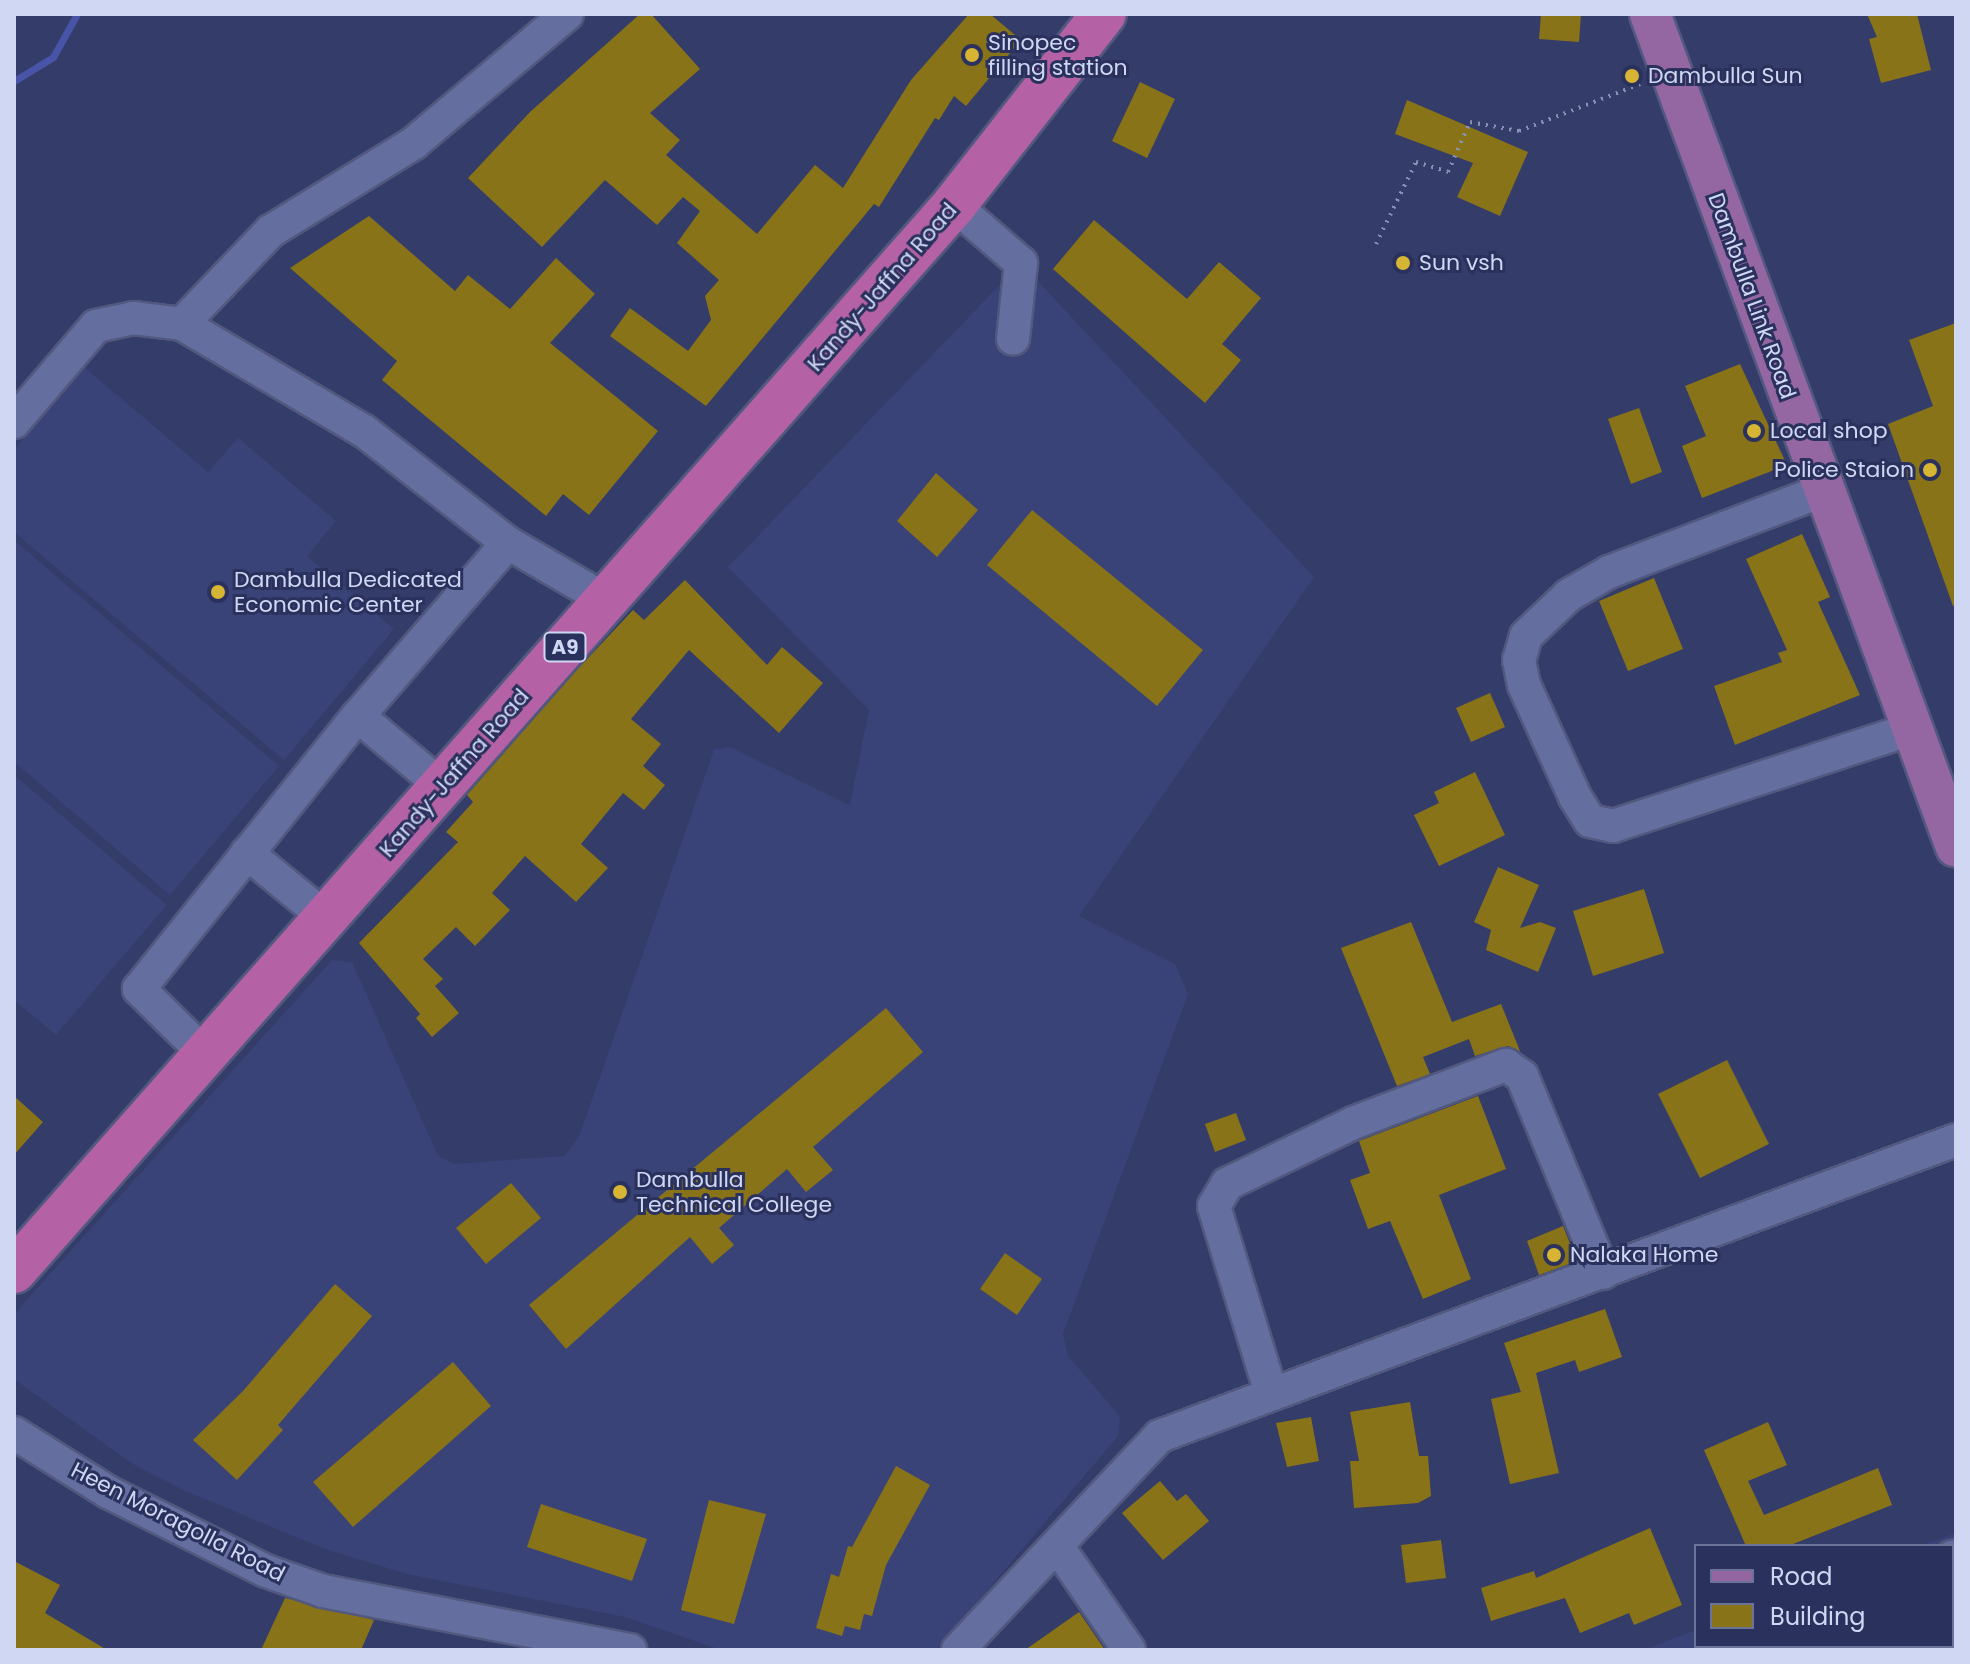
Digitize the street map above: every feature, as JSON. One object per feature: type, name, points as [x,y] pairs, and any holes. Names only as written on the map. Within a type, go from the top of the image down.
[{"type":"highway","name":"Kandy-Jaffna Road","points":[[14,1271],[954,205],[1104,14]]},
{"type":"main road","name":"Dambulla Link Road","points":[[1650,14],[1822,491],[1956,847]]},
{"type":"street","points":[[182,324],[271,231],[414,143],[567,14]]},
{"type":"street","points":[[954,205],[1021,263],[1013,339]]},
{"type":"street","points":[[14,422],[96,326],[133,318],[182,324],[364,431],[508,543],[606,600]]},
{"type":"street","points":[[1822,491],[1609,572],[1569,595],[1526,636],[1519,660],[1524,685],[1575,797],[1590,821],[1613,826],[1912,729]]},
{"type":"street","points":[[205,1054],[139,989],[358,716],[508,543]]},
{"type":"street","points":[[358,716],[443,787]]},
{"type":"street","points":[[247,853],[326,918]]},
{"type":"street","points":[[1271,1393],[1214,1206],[1227,1184],[1353,1123],[1506,1065],[1522,1076],[1603,1273]]},
{"type":"street","points":[[958,1650],[1160,1436],[1956,1140]]},
{"type":"street","name":"Heen Moragolla Road","points":[[14,1433],[108,1492],[280,1576],[323,1591],[630,1650]]},
{"type":"street","points":[[1058,1547],[1129,1650]]},
{"type":"path","points":[[1376,244],[1416,162],[1448,172],[1470,122],[1519,131],[1671,73]]},
{"type":"shaded area","name":"Dambulla Technical College","points":[[1021,263],[1314,577],[1079,916],[1175,964],[1188,994],[1063,1334],[1068,1356],[1120,1416],[1118,1436],[937,1650],[721,1650],[625,1617],[407,1574],[325,1549],[181,1489],[133,1464],[14,1379],[14,1314],[332,960],[352,962],[438,1156],[454,1164],[564,1156],[579,1137],[714,750],[730,747],[850,805],[869,710],[728,567]]},
{"type":"shaded area","name":"Dambulla Dedicated Economic Center","points":[[84,367],[208,472],[238,438],[336,521],[307,556],[394,629],[284,760],[14,532],[14,450]]},
{"type":"shaded area","points":[[14,540],[279,766],[170,895],[14,762]]},
{"type":"shaded area","points":[[14,775],[167,905],[56,1035],[14,1000]]},
{"type":"shaded area","points":[[1956,1533],[1956,1650],[1644,1650],[1694,1631],[1694,1648],[1954,1648],[1954,1544],[1926,1544]]},
{"type":"green space","points":[[1956,1604],[1956,1650],[1829,1650],[1954,1648]]},
{"type":"building","points":[[640,14],[651,14],[700,69],[650,113],[680,140],[666,155],[757,234],[815,165],[843,188],[911,80],[969,14],[990,14],[1021,40],[966,106],[954,96],[939,120],[935,118],[879,207],[874,204],[706,406],[610,336],[630,308],[688,351],[711,320],[705,296],[719,280],[677,243],[700,211],[683,197],[657,225],[605,180],[542,247],[468,178],[530,112]]},
{"type":"building","points":[[1541,14],[1581,14],[1579,42],[1539,39]]},
{"type":"building","points":[[1867,14],[1917,14],[1931,70],[1881,83],[1869,39],[1877,37]]},
{"type":"building","points":[[1140,82],[1175,99],[1147,158],[1112,141]]},
{"type":"building","points":[[1407,100],[1528,152],[1500,216],[1457,197],[1473,163],[1395,134]]},
{"type":"building","points":[[369,216],[455,291],[468,275],[510,309],[556,258],[595,294],[550,343],[658,431],[589,515],[563,494],[546,516],[382,380],[397,361],[290,268]]},
{"type":"building","points":[[1094,220],[1187,299],[1219,262],[1261,298],[1222,344],[1241,360],[1205,403],[1053,269]]},
{"type":"building","points":[[1956,323],[1956,606],[1953,606],[1888,424],[1933,406],[1909,340]]},
{"type":"building","points":[[1740,364],[1787,465],[1702,498],[1682,446],[1706,436],[1685,386]]},
{"type":"building","points":[[1639,408],[1662,472],[1631,484],[1608,419]]},
{"type":"building","points":[[936,473],[978,510],[937,557],[897,521]]},
{"type":"building","points":[[1032,510],[1203,650],[1157,706],[987,565]]},
{"type":"building","points":[[1802,534],[1830,597],[1818,602],[1860,695],[1735,745],[1714,686],[1782,662],[1778,653],[1787,650],[1746,559]]},
{"type":"building","points":[[1654,578],[1683,649],[1628,671],[1599,601]]},
{"type":"building","points":[[685,580],[767,665],[782,647],[823,683],[779,733],[689,650],[631,719],[661,744],[643,766],[665,785],[644,810],[623,793],[581,844],[608,868],[576,902],[525,856],[492,893],[510,910],[475,946],[456,927],[423,959],[443,979],[435,986],[459,1013],[432,1037],[416,1018],[420,1014],[359,943],[458,842],[446,832],[473,802],[467,795],[575,672],[633,610],[644,620]]},
{"type":"building","points":[[1490,693],[1505,727],[1471,742],[1456,708]]},
{"type":"building","points":[[1475,772],[1505,835],[1439,866],[1414,815],[1439,803],[1434,792]]},
{"type":"building","points":[[1498,867],[1539,885],[1520,928],[1540,922],[1556,928],[1538,972],[1486,950],[1491,930],[1474,922]]},
{"type":"building","points":[[1644,889],[1664,953],[1593,976],[1573,911]]},
{"type":"building","points":[[1411,922],[1452,1022],[1501,1004],[1520,1051],[1508,1046],[1475,1056],[1469,1039],[1423,1057],[1430,1074],[1397,1086],[1341,948]]},
{"type":"building","points":[[886,1008],[923,1052],[813,1147],[833,1170],[806,1192],[787,1169],[719,1228],[734,1245],[712,1264],[690,1237],[566,1349],[529,1305]]},
{"type":"building","points":[[1727,1060],[1769,1144],[1700,1178],[1658,1094]]},
{"type":"building","points":[[14,1096],[43,1122],[14,1155]]},
{"type":"building","points":[[1478,1096],[1506,1169],[1439,1195],[1471,1279],[1423,1299],[1390,1221],[1368,1229],[1350,1180],[1370,1173],[1359,1141]]},
{"type":"building","points":[[1236,1113],[1246,1140],[1215,1152],[1205,1124]]},
{"type":"building","points":[[511,1183],[541,1218],[486,1264],[456,1228]]},
{"type":"building","name":"Nalaka Home","points":[[1563,1226],[1577,1261],[1539,1275],[1527,1241]]},
{"type":"building","points":[[1005,1253],[1042,1279],[1017,1315],[980,1289]]},
{"type":"building","points":[[335,1284],[372,1316],[278,1425],[283,1430],[237,1480],[193,1440],[243,1391]]},
{"type":"building","points":[[1605,1309],[1622,1357],[1579,1372],[1575,1360],[1536,1373],[1559,1473],[1510,1484],[1491,1399],[1521,1392],[1504,1343]]},
{"type":"building","points":[[453,1362],[491,1406],[353,1527],[313,1482]]},
{"type":"building","points":[[1410,1402],[1419,1456],[1428,1456],[1431,1496],[1418,1503],[1354,1508],[1350,1461],[1359,1461],[1350,1412]]},
{"type":"building","points":[[1311,1417],[1319,1461],[1287,1467],[1276,1423]]},
{"type":"building","points":[[1768,1422],[1787,1465],[1748,1481],[1764,1515],[1878,1468],[1892,1505],[1793,1544],[1745,1544],[1704,1450]]},
{"type":"building","points":[[896,1466],[930,1485],[886,1565],[872,1616],[864,1614],[860,1630],[845,1626],[842,1636],[816,1628],[831,1574],[839,1577],[848,1546],[852,1547]]},
{"type":"building","points":[[1160,1481],[1177,1501],[1186,1494],[1209,1521],[1163,1560],[1122,1513]]},
{"type":"building","points":[[709,1500],[766,1514],[734,1624],[681,1610]]},
{"type":"building","points":[[541,1504],[647,1539],[632,1581],[527,1547]]},
{"type":"building","points":[[1650,1528],[1682,1605],[1634,1625],[1629,1613],[1580,1633],[1565,1598],[1491,1621],[1481,1588],[1534,1571],[1536,1578]]},
{"type":"building","points":[[1441,1540],[1446,1578],[1406,1583],[1401,1545]]},
{"type":"building","points":[[14,1561],[60,1585],[45,1613],[107,1650],[14,1650]]},
{"type":"building","points":[[285,1598],[374,1620],[361,1650],[261,1650]]},
{"type":"building","points":[[1079,1612],[1105,1650],[1025,1650]]},
{"type":"waterway","points":[[14,81],[53,57],[77,14]]},
{"type":"place","name":"Sinopec filling station","points":[[972,55]]},
{"type":"place","name":"Dambulla Sun","points":[[1632,76]]},
{"type":"place","name":"Sun vsh","points":[[1403,263]]},
{"type":"place","name":"Local shop","points":[[1754,431]]},
{"type":"place","name":"Police Staion","points":[[1930,470]]},
{"type":"place","name":"Dambulla Dedicated Economic Center","points":[[218,592]]},
{"type":"place","name":"Dambulla Technical College","points":[[620,1192]]},
{"type":"place","name":"Nalaka Home","points":[[1554,1255]]}]
